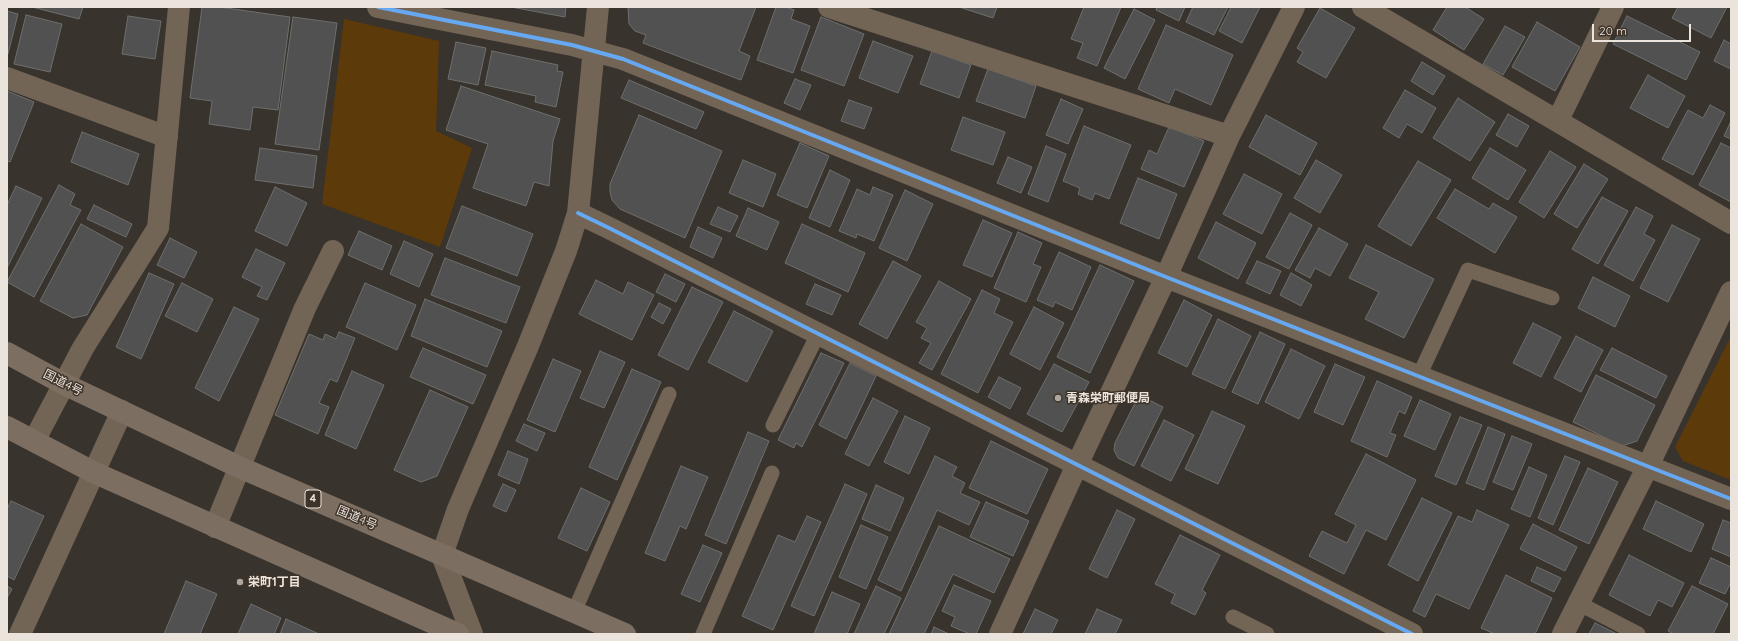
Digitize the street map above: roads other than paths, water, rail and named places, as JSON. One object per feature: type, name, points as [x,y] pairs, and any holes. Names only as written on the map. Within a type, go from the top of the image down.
[{"type":"highway","name":"国道4号","points":[[7,353],[64,384],[239,467],[625,634]]},
{"type":"highway","points":[[7,427],[93,472],[458,634]]},
{"type":"street","points":[[34,441],[83,348],[158,228],[179,7]]},
{"type":"street","points":[[378,7],[572,45],[630,62],[1166,277],[1731,499]]},
{"type":"street","points":[[472,634],[442,555],[458,509],[552,287],[578,214],[598,7]]},
{"type":"street","points":[[829,7],[1229,136]]},
{"type":"street","points":[[1000,634],[1077,465],[1166,277],[1229,136],[1294,7]]},
{"type":"street","points":[[1363,7],[1558,120],[1731,223]]},
{"type":"street","points":[[1558,120],[1613,7]]},
{"type":"street","points":[[7,78],[167,137]]},
{"type":"street","points":[[578,214],[609,228],[1412,634]]},
{"type":"street","points":[[215,527],[305,308],[333,251]]},
{"type":"street","points":[[1563,634],[1648,466],[1731,292]]},
{"type":"street","points":[[20,634],[122,411]]},
{"type":"lane","points":[[1419,376],[1468,270],[1552,298]]},
{"type":"lane","points":[[773,425],[818,334]]},
{"type":"lane","points":[[574,612],[669,394]]},
{"type":"lane","points":[[703,634],[772,473]]},
{"type":"lane","points":[[1578,603],[1638,634]]},
{"type":"lane","points":[[1233,617],[1267,634]]},
{"type":"place","name":"青森栄町郵便局","points":[[1058,398]]},
{"type":"place","name":"栄町1丁目","points":[[240,582]]}]
